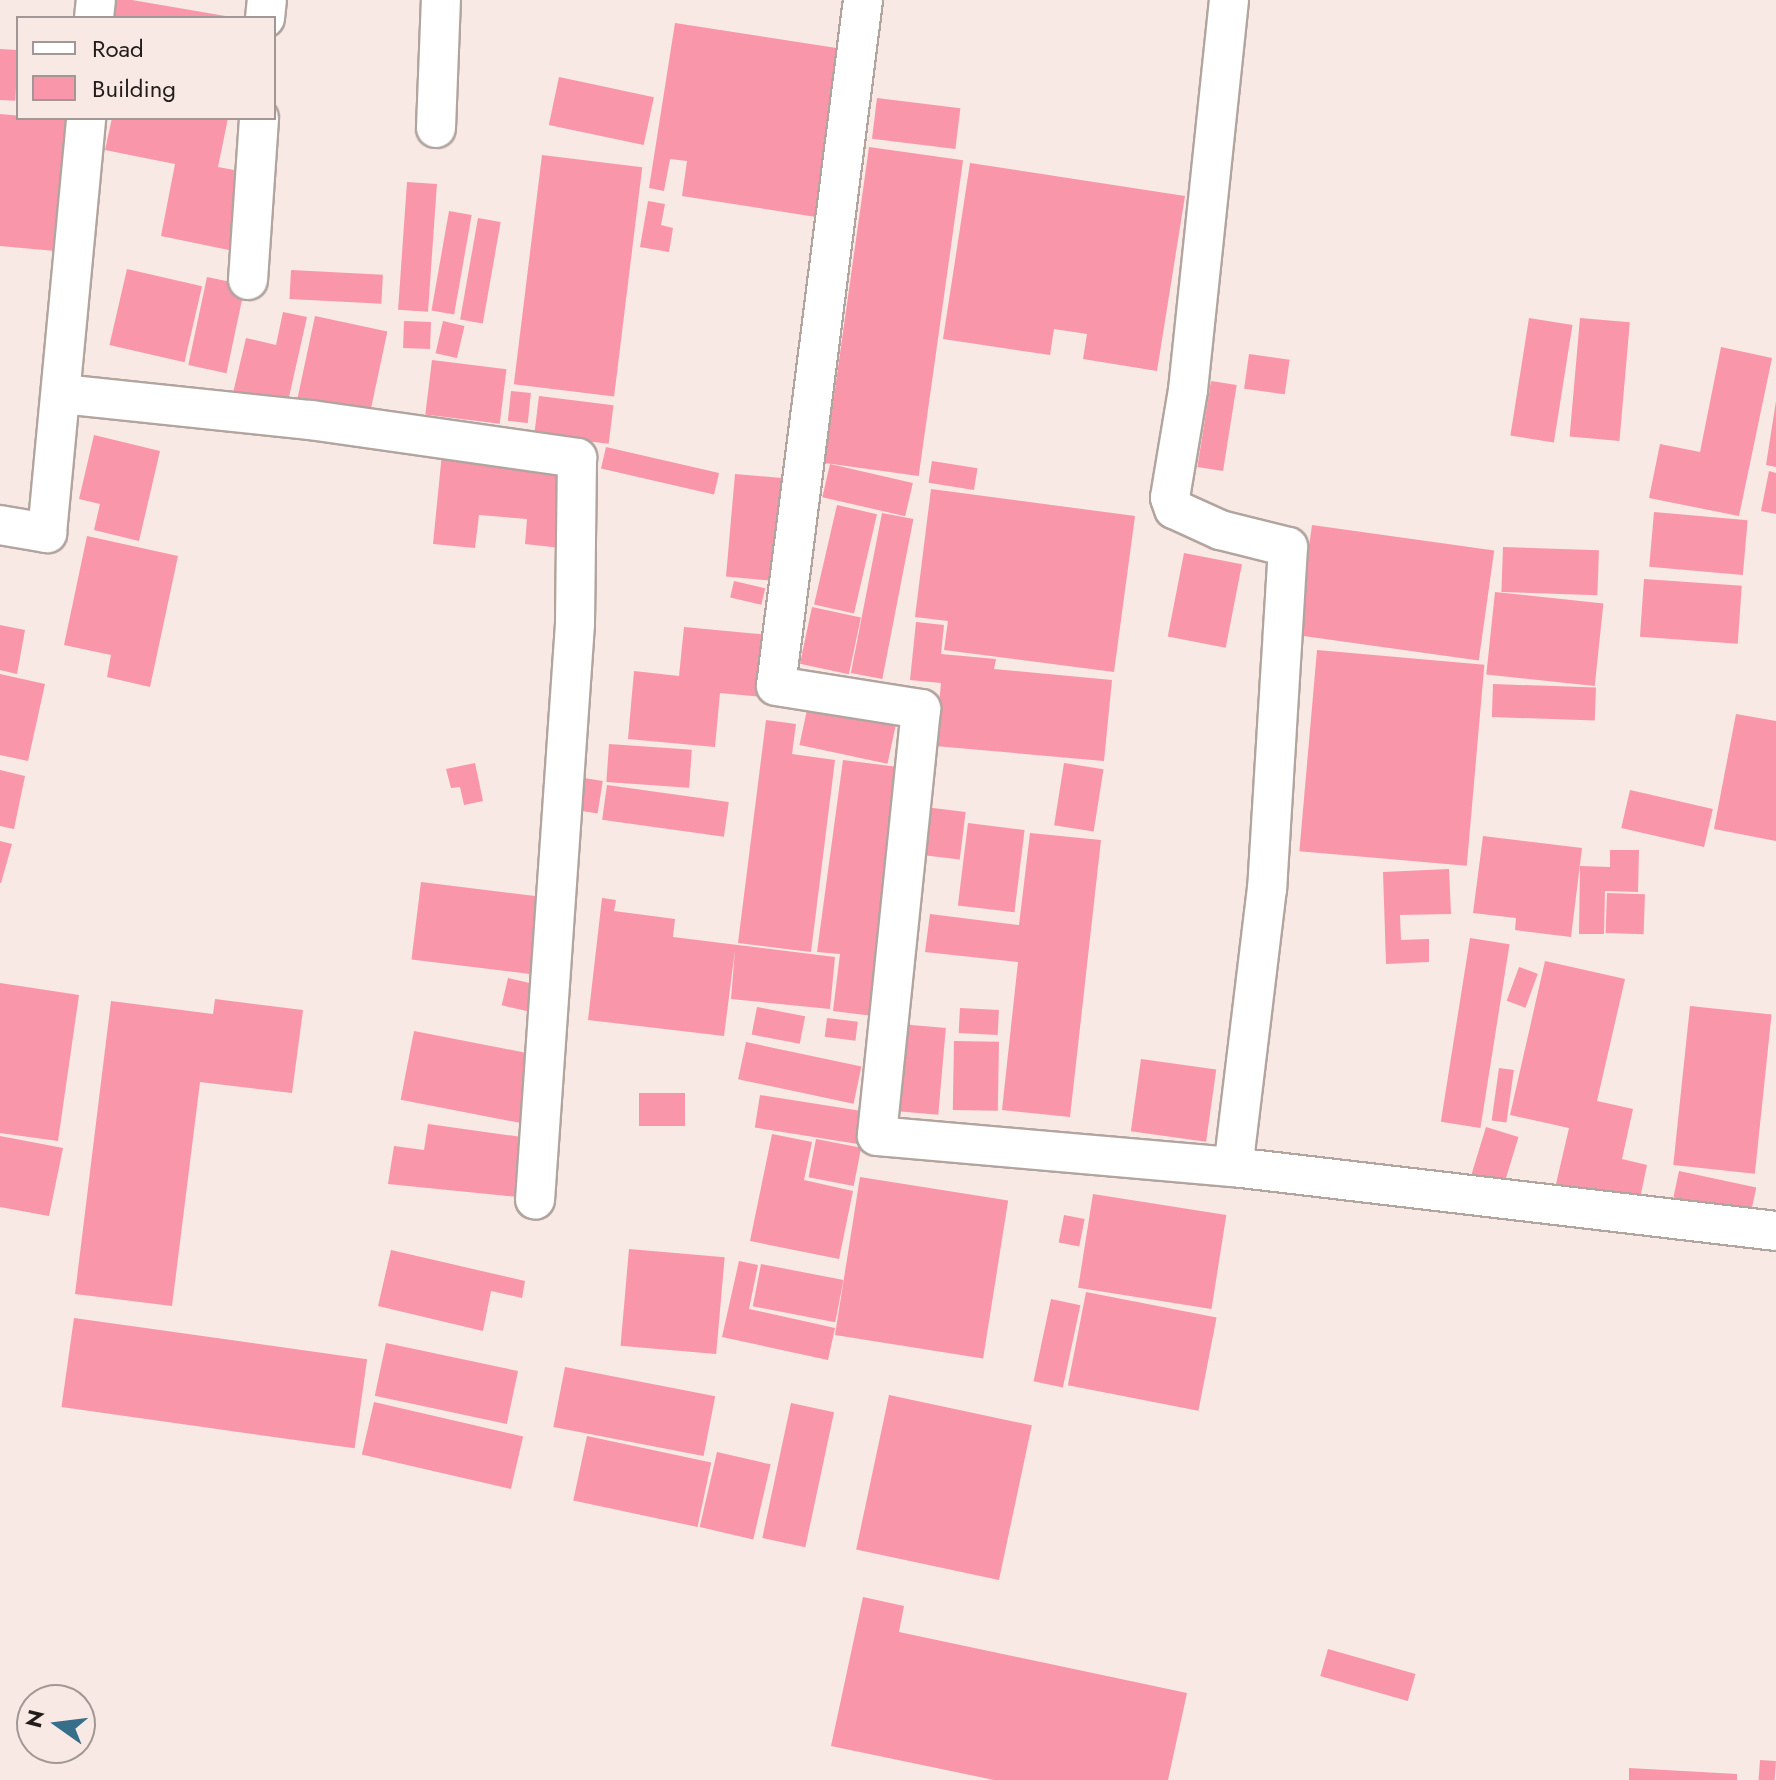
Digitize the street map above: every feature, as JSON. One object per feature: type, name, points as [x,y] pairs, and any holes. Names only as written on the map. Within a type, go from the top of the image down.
[{"type":"street","points":[[436,128],[441,0]]},
{"type":"street","points":[[863,0],[776,686],[921,709],[877,1136],[1233,1167],[1776,1231]]},
{"type":"street","points":[[1229,0],[1188,390],[1170,498],[1174,509],[1220,530],[1288,547],[1267,888],[1233,1167]]},
{"type":"street","points":[[0,525],[47,533],[86,120]]},
{"type":"street","points":[[248,280],[259,120]]},
{"type":"street","points":[[62,394],[311,420],[577,458],[575,624],[535,1200]]},
{"type":"building","points":[[114,0],[132,0],[225,16],[111,16]]},
{"type":"building","points":[[675,23],[843,49],[816,217],[682,196],[687,161],[670,159],[664,191],[649,188]]},
{"type":"building","points":[[0,49],[16,50],[15,101],[0,100]]},
{"type":"building","points":[[559,77],[654,97],[644,145],[549,125]]},
{"type":"building","points":[[877,98],[960,108],[955,149],[872,139]]},
{"type":"building","points":[[0,114],[16,115],[16,120],[67,120],[55,251],[0,246]]},
{"type":"building","points":[[112,120],[228,120],[218,167],[245,172],[229,250],[161,236],[175,164],[105,150]]},
{"type":"building","points":[[869,147],[963,160],[919,476],[825,463]]},
{"type":"building","points":[[542,155],[642,167],[614,397],[514,384]]},
{"type":"building","points":[[970,163],[1185,196],[1157,371],[1083,359],[1087,334],[1054,329],[1050,355],[943,339]]},
{"type":"building","points":[[407,182],[437,184],[428,312],[398,310]]},
{"type":"building","points":[[648,201],[665,204],[661,225],[673,228],[669,252],[640,247]]},
{"type":"building","points":[[449,211],[472,215],[454,314],[431,310]]},
{"type":"building","points":[[478,218],[501,222],[483,323],[460,319]]},
{"type":"building","points":[[127,269],[202,286],[184,362],[109,345]]},
{"type":"building","points":[[291,270],[383,275],[381,304],[289,299]]},
{"type":"building","points":[[207,277],[245,285],[226,373],[188,365]]},
{"type":"building","points":[[283,312],[307,317],[287,406],[233,393],[246,338],[276,345]]},
{"type":"building","points":[[315,316],[387,331],[370,415],[297,399]]},
{"type":"building","points":[[1529,318],[1572,325],[1554,442],[1510,436]]},
{"type":"building","points":[[1580,318],[1630,322],[1619,441],[1570,437]]},
{"type":"building","points":[[404,321],[431,322],[430,349],[403,348]]},
{"type":"building","points":[[443,321],[464,326],[457,358],[436,353]]},
{"type":"building","points":[[1721,347],[1772,358],[1739,516],[1649,498],[1660,444],[1700,452]]},
{"type":"building","points":[[1249,354],[1290,360],[1285,394],[1244,389]]},
{"type":"building","points":[[432,360],[506,369],[500,424],[425,415]]},
{"type":"building","points":[[1211,381],[1237,385],[1223,471],[1197,467]]},
{"type":"building","points":[[511,391],[531,393],[528,423],[508,421]]},
{"type":"building","points":[[539,396],[613,405],[609,444],[534,435]]},
{"type":"building","points":[[1776,401],[1776,467],[1766,465]]},
{"type":"building","points":[[94,435],[160,451],[139,541],[94,530],[100,504],[79,499]]},
{"type":"building","points":[[606,447],[719,473],[714,495],[601,468]]},
{"type":"building","points":[[442,453],[569,465],[561,548],[525,544],[527,519],[479,515],[475,548],[433,544]]},
{"type":"building","points":[[932,461],[977,468],[974,490],[929,483]]},
{"type":"building","points":[[830,464],[913,483],[905,516],[822,497]]},
{"type":"building","points":[[1769,471],[1776,473],[1776,514],[1761,511]]},
{"type":"building","points":[[735,474],[785,478],[776,581],[726,577]]},
{"type":"building","points":[[931,489],[1135,516],[1114,672],[944,650],[948,621],[915,617]]},
{"type":"building","points":[[837,505],[877,514],[854,614],[814,604]]},
{"type":"building","points":[[1654,512],[1748,520],[1743,575],[1649,567]]},
{"type":"building","points":[[882,513],[913,519],[882,679],[851,673]]},
{"type":"building","points":[[1312,525],[1494,551],[1479,661],[1297,635]]},
{"type":"building","points":[[87,536],[178,556],[150,687],[107,677],[111,655],[64,645]]},
{"type":"building","points":[[1503,547],[1599,550],[1597,595],[1501,592]]},
{"type":"building","points":[[1184,553],[1242,564],[1226,648],[1168,636]]},
{"type":"building","points":[[1644,579],[1742,586],[1738,644],[1640,637]]},
{"type":"building","points":[[734,581],[765,588],[761,605],[730,598]]},
{"type":"building","points":[[1495,592],[1603,603],[1595,686],[1486,675]]},
{"type":"building","points":[[812,607],[861,617],[849,674],[800,664]]},
{"type":"building","points":[[916,622],[944,625],[941,654],[996,659],[994,669],[1112,680],[1104,761],[935,746],[941,683],[910,680]]},
{"type":"building","points":[[0,625],[25,630],[17,674],[0,670]]},
{"type":"building","points":[[684,627],[769,635],[763,697],[720,693],[715,747],[628,739],[634,671],[679,676]]},
{"type":"building","points":[[1317,650],[1484,665],[1467,866],[1299,851]]},
{"type":"building","points":[[0,674],[45,684],[28,761],[0,755]]},
{"type":"building","points":[[1493,684],[1596,688],[1595,721],[1492,717]]},
{"type":"building","points":[[808,705],[896,724],[888,764],[799,745]]},
{"type":"building","points":[[1736,714],[1776,721],[1776,841],[1714,829]]},
{"type":"building","points":[[766,720],[796,724],[792,754],[835,760],[811,952],[738,943]]},
{"type":"building","points":[[609,744],[692,750],[689,788],[606,782]]},
{"type":"building","points":[[843,760],[906,768],[873,1016],[833,1011],[840,954],[817,952]]},
{"type":"building","points":[[475,763],[483,801],[464,805],[460,787],[451,788],[446,769]]},
{"type":"building","points":[[1064,763],[1104,769],[1094,831],[1054,825]]},
{"type":"building","points":[[0,770],[25,776],[14,829],[0,826]]},
{"type":"building","points":[[584,778],[603,781],[598,814],[579,811]]},
{"type":"building","points":[[607,785],[729,802],[724,837],[602,820]]},
{"type":"building","points":[[1630,790],[1713,809],[1704,847],[1621,828]]},
{"type":"building","points":[[917,806],[966,812],[960,860],[911,854]]},
{"type":"building","points":[[968,823],[1025,830],[1014,912],[958,905]]},
{"type":"building","points":[[1030,833],[1101,840],[1070,1117],[1002,1110],[1018,962],[925,952],[930,914],[1019,925]]},
{"type":"building","points":[[1483,836],[1582,848],[1571,937],[1515,930],[1516,918],[1473,913]]},
{"type":"building","points":[[0,841],[12,844],[1,883],[0,883]]},
{"type":"building","points":[[1610,850],[1639,850],[1638,892],[1605,891],[1604,934],[1579,934],[1580,866],[1610,867]]},
{"type":"building","points":[[1449,869],[1451,914],[1400,915],[1401,940],[1429,939],[1429,962],[1386,964],[1383,872]]},
{"type":"building","points":[[421,882],[554,898],[544,976],[411,959]]},
{"type":"building","points":[[1607,893],[1645,894],[1644,934],[1606,933]]},
{"type":"building","points":[[602,898],[616,900],[614,911],[675,919],[673,937],[835,957],[830,1009],[731,999],[735,950],[724,1036],[588,1020]]},
{"type":"building","points":[[1470,938],[1510,944],[1480,1128],[1441,1122]]},
{"type":"building","points":[[1545,961],[1625,979],[1597,1101],[1633,1109],[1622,1159],[1647,1165],[1639,1203],[1556,1184],[1569,1128],[1510,1115]]},
{"type":"building","points":[[1519,967],[1538,974],[1525,1008],[1507,1001]]},
{"type":"building","points":[[508,978],[547,987],[541,1014],[502,1005]]},
{"type":"building","points":[[0,983],[79,995],[58,1141],[0,1133]]},
{"type":"building","points":[[215,999],[303,1010],[292,1093],[200,1082],[172,1306],[75,1294],[111,1001],[213,1014]]},
{"type":"building","points":[[1690,1006],[1772,1015],[1755,1174],[1673,1165]]},
{"type":"building","points":[[757,1007],[805,1016],[800,1044],[752,1034]]},
{"type":"building","points":[[960,1008],[999,1010],[998,1035],[959,1033]]},
{"type":"building","points":[[827,1018],[858,1022],[855,1041],[825,1037]]},
{"type":"building","points":[[900,1024],[946,1028],[938,1115],[892,1111]]},
{"type":"building","points":[[414,1031],[545,1056],[531,1125],[401,1100]]},
{"type":"building","points":[[954,1041],[999,1042],[998,1111],[953,1110]]},
{"type":"building","points":[[746,1042],[861,1067],[854,1104],[738,1079]]},
{"type":"building","points":[[1141,1059],[1216,1070],[1206,1142],[1131,1131]]},
{"type":"building","points":[[1499,1068],[1514,1070],[1506,1123],[1492,1120]]},
{"type":"building","points":[[639,1093],[685,1093],[685,1126],[639,1126]]},
{"type":"building","points":[[760,1095],[865,1112],[860,1144],[755,1128]]},
{"type":"building","points":[[428,1124],[536,1139],[528,1198],[388,1184],[394,1146],[424,1150]]},
{"type":"building","points":[[1486,1127],[1519,1137],[1504,1186],[1471,1176]]},
{"type":"building","points":[[772,1134],[812,1142],[804,1180],[853,1191],[839,1259],[750,1241]]},
{"type":"building","points":[[0,1136],[63,1148],[49,1216],[0,1207]]},
{"type":"building","points":[[816,1139],[861,1148],[854,1186],[809,1177]]},
{"type":"building","points":[[1679,1171],[1756,1187],[1751,1214],[1673,1197]]},
{"type":"building","points":[[860,1177],[1008,1200],[983,1358],[835,1335]]},
{"type":"building","points":[[1093,1194],[1226,1215],[1211,1309],[1078,1288]]},
{"type":"building","points":[[1064,1215],[1085,1219],[1079,1246],[1059,1242]]},
{"type":"building","points":[[629,1249],[725,1257],[716,1354],[621,1346]]},
{"type":"building","points":[[391,1250],[525,1281],[522,1298],[491,1291],[483,1331],[378,1306]]},
{"type":"building","points":[[739,1261],[758,1265],[749,1309],[835,1328],[828,1360],[722,1337]]},
{"type":"building","points":[[761,1264],[843,1280],[835,1322],[753,1306]]},
{"type":"building","points":[[1086,1292],[1217,1317],[1198,1411],[1068,1385]]},
{"type":"building","points":[[1051,1299],[1080,1305],[1063,1387],[1034,1381]]},
{"type":"building","points":[[74,1318],[367,1359],[355,1448],[61,1407]]},
{"type":"building","points":[[386,1343],[518,1371],[507,1424],[375,1396]]},
{"type":"building","points":[[565,1367],[715,1396],[704,1456],[553,1427]]},
{"type":"building","points":[[889,1395],[1032,1425],[999,1580],[856,1550]]},
{"type":"building","points":[[374,1402],[523,1436],[511,1489],[362,1455]]},
{"type":"building","points":[[791,1403],[834,1412],[805,1547],[762,1538]]},
{"type":"building","points":[[587,1436],[711,1462],[698,1527],[573,1501]]},
{"type":"building","points":[[717,1452],[771,1464],[753,1539],[700,1527]]},
{"type":"building","points":[[863,1597],[904,1606],[899,1632],[1187,1693],[1168,1780],[994,1780],[831,1746]]},
{"type":"building","points":[[1328,1649],[1415,1674],[1408,1701],[1320,1676]]},
{"type":"building","points":[[1760,1760],[1776,1761],[1775,1780],[1759,1780]]},
{"type":"building","points":[[1629,1768],[1737,1774],[1737,1780],[1629,1780]]}]
